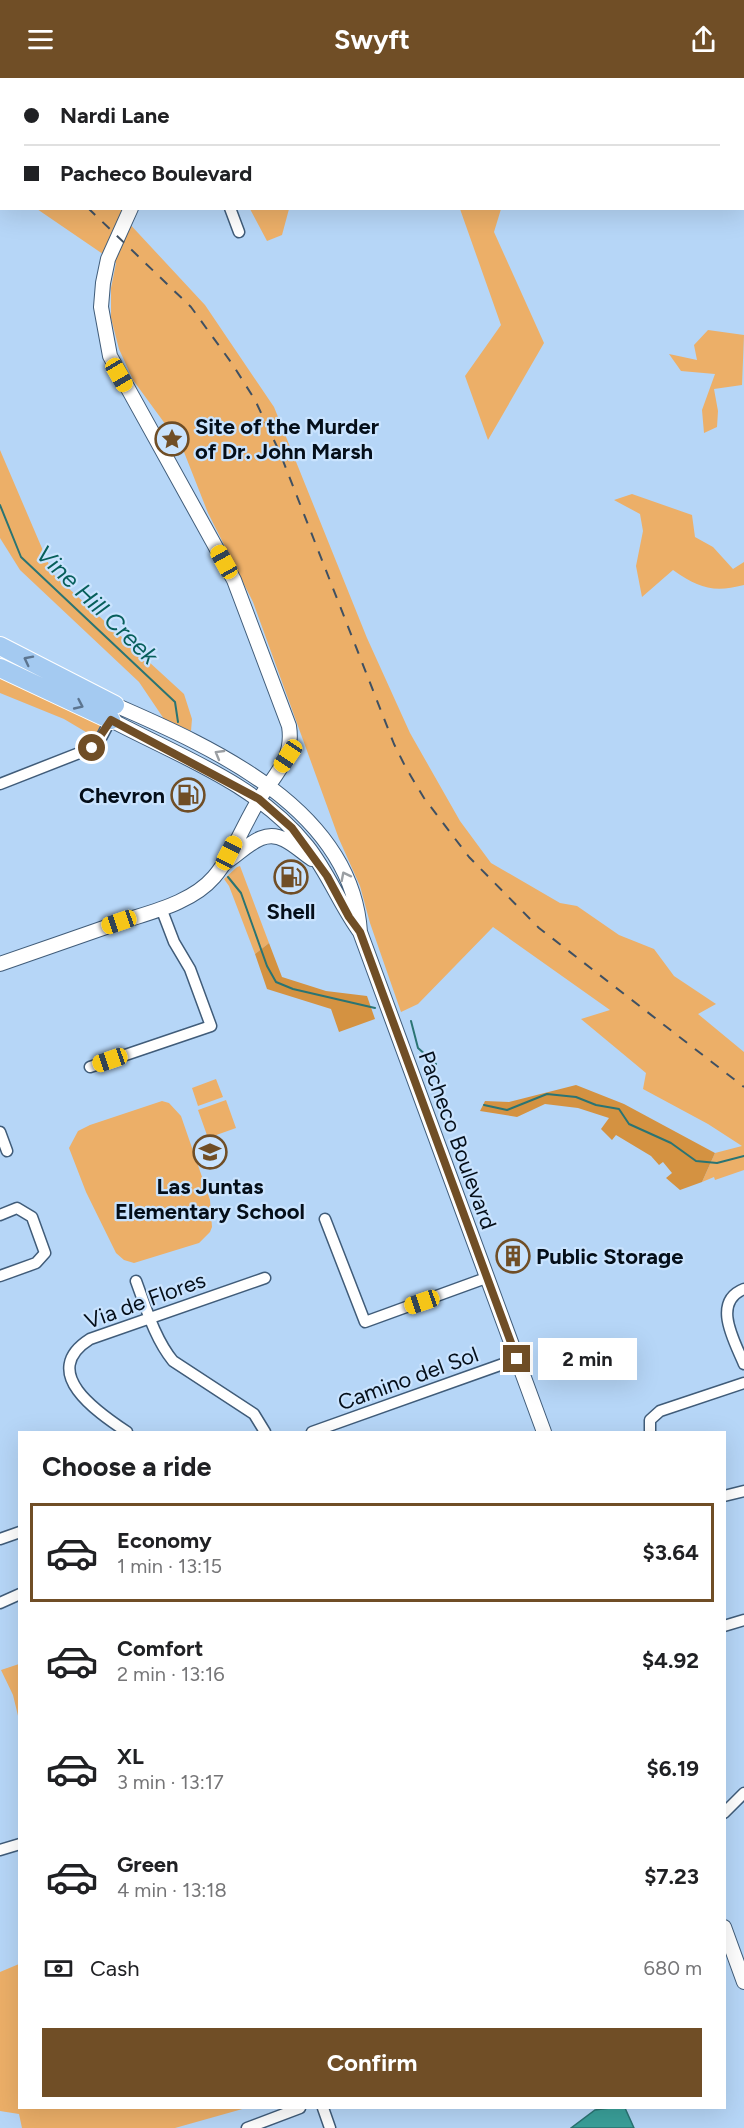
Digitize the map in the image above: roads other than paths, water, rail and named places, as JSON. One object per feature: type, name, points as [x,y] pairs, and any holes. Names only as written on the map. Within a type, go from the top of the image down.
[{"type":"highway","points":[[0,646],[113,713]]},
{"type":"highway","points":[[0,668],[113,713]]},
{"type":"main road","points":[[0,964],[161,908],[198,892],[213,879],[223,864],[259,799],[288,756],[292,742],[289,726],[256,633],[234,580],[110,356],[100,307],[103,283],[108,259],[130,210]]},
{"type":"main road","name":"Pacheco Boulevard","points":[[113,713],[191,739],[269,785],[320,835],[338,862],[349,883],[359,915],[360,932]]},
{"type":"main road","name":"Pacheco Boulevard","points":[[113,713],[259,799],[292,828],[318,862],[360,932],[517,1359],[540,1431]]},
{"type":"main road","points":[[223,864],[263,836],[271,834],[284,839],[318,862]]},
{"type":"main road","points":[[726,1932],[744,1982]]},
{"type":"street","points":[[231,210],[240,232]]},
{"type":"street","points":[[0,784],[92,748],[113,713]]},
{"type":"street","points":[[90,1067],[211,1026],[190,969],[174,942],[161,908]]},
{"type":"street","points":[[0,1132],[7,1151]]},
{"type":"street","points":[[0,1215],[17,1208],[32,1217],[45,1253],[36,1263],[0,1276]]},
{"type":"street","points":[[326,1218],[365,1322],[486,1278]]},
{"type":"street","name":"Via de Flores","points":[[126,1431],[93,1409],[79,1392],[70,1377],[73,1353],[90,1339],[265,1278]]},
{"type":"street","points":[[136,1281],[150,1319],[166,1352],[173,1361],[254,1414],[264,1431]]},
{"type":"street","points":[[744,1289],[728,1303],[726,1318],[744,1364]]},
{"type":"street","name":"Camino del Sol","points":[[315,1431],[517,1359]]},
{"type":"street","points":[[650,1431],[650,1420],[660,1411],[744,1383]]},
{"type":"street","points":[[726,1496],[744,1491]]},
{"type":"street","points":[[0,1539],[18,1533]]},
{"type":"street","points":[[0,1603],[18,1595]]},
{"type":"street","points":[[726,1625],[744,1620]]},
{"type":"street","points":[[726,1811],[744,1793]]},
{"type":"street","points":[[0,1851],[18,1845]]},
{"type":"street","points":[[247,2128],[297,2109]]},
{"type":"street","points":[[323,2109],[330,2128]]},
{"type":"waterway","name":"Vine Hill Creek","points":[[0,505],[21,557],[175,702],[178,722]]},
{"type":"waterway","name":"Vine Hill Creek","points":[[228,877],[241,893],[267,966],[276,982],[293,989],[375,1008]]},
{"type":"waterway","name":"Vine Hill Creek","points":[[411,1021],[418,1048],[436,1064]]},
{"type":"waterway","points":[[484,1105],[507,1110],[547,1094],[576,1097],[596,1105],[619,1109],[629,1124],[671,1143],[696,1161],[717,1163],[744,1156]]},
{"type":"railway","points":[[90,210],[191,307],[255,400],[280,453],[394,744],[424,798],[469,857],[539,928],[744,1087]]},
{"type":"place","name":"Site of the Murder of Dr. John Marsh","points":[[172,439]]},
{"type":"place","name":"Chevron","points":[[188,795]]},
{"type":"place","name":"Shell","points":[[291,877]]},
{"type":"place","name":"Las Juntas Elementary School","points":[[210,1152]]},
{"type":"place","name":"Public Storage","points":[[513,1256]]}]
